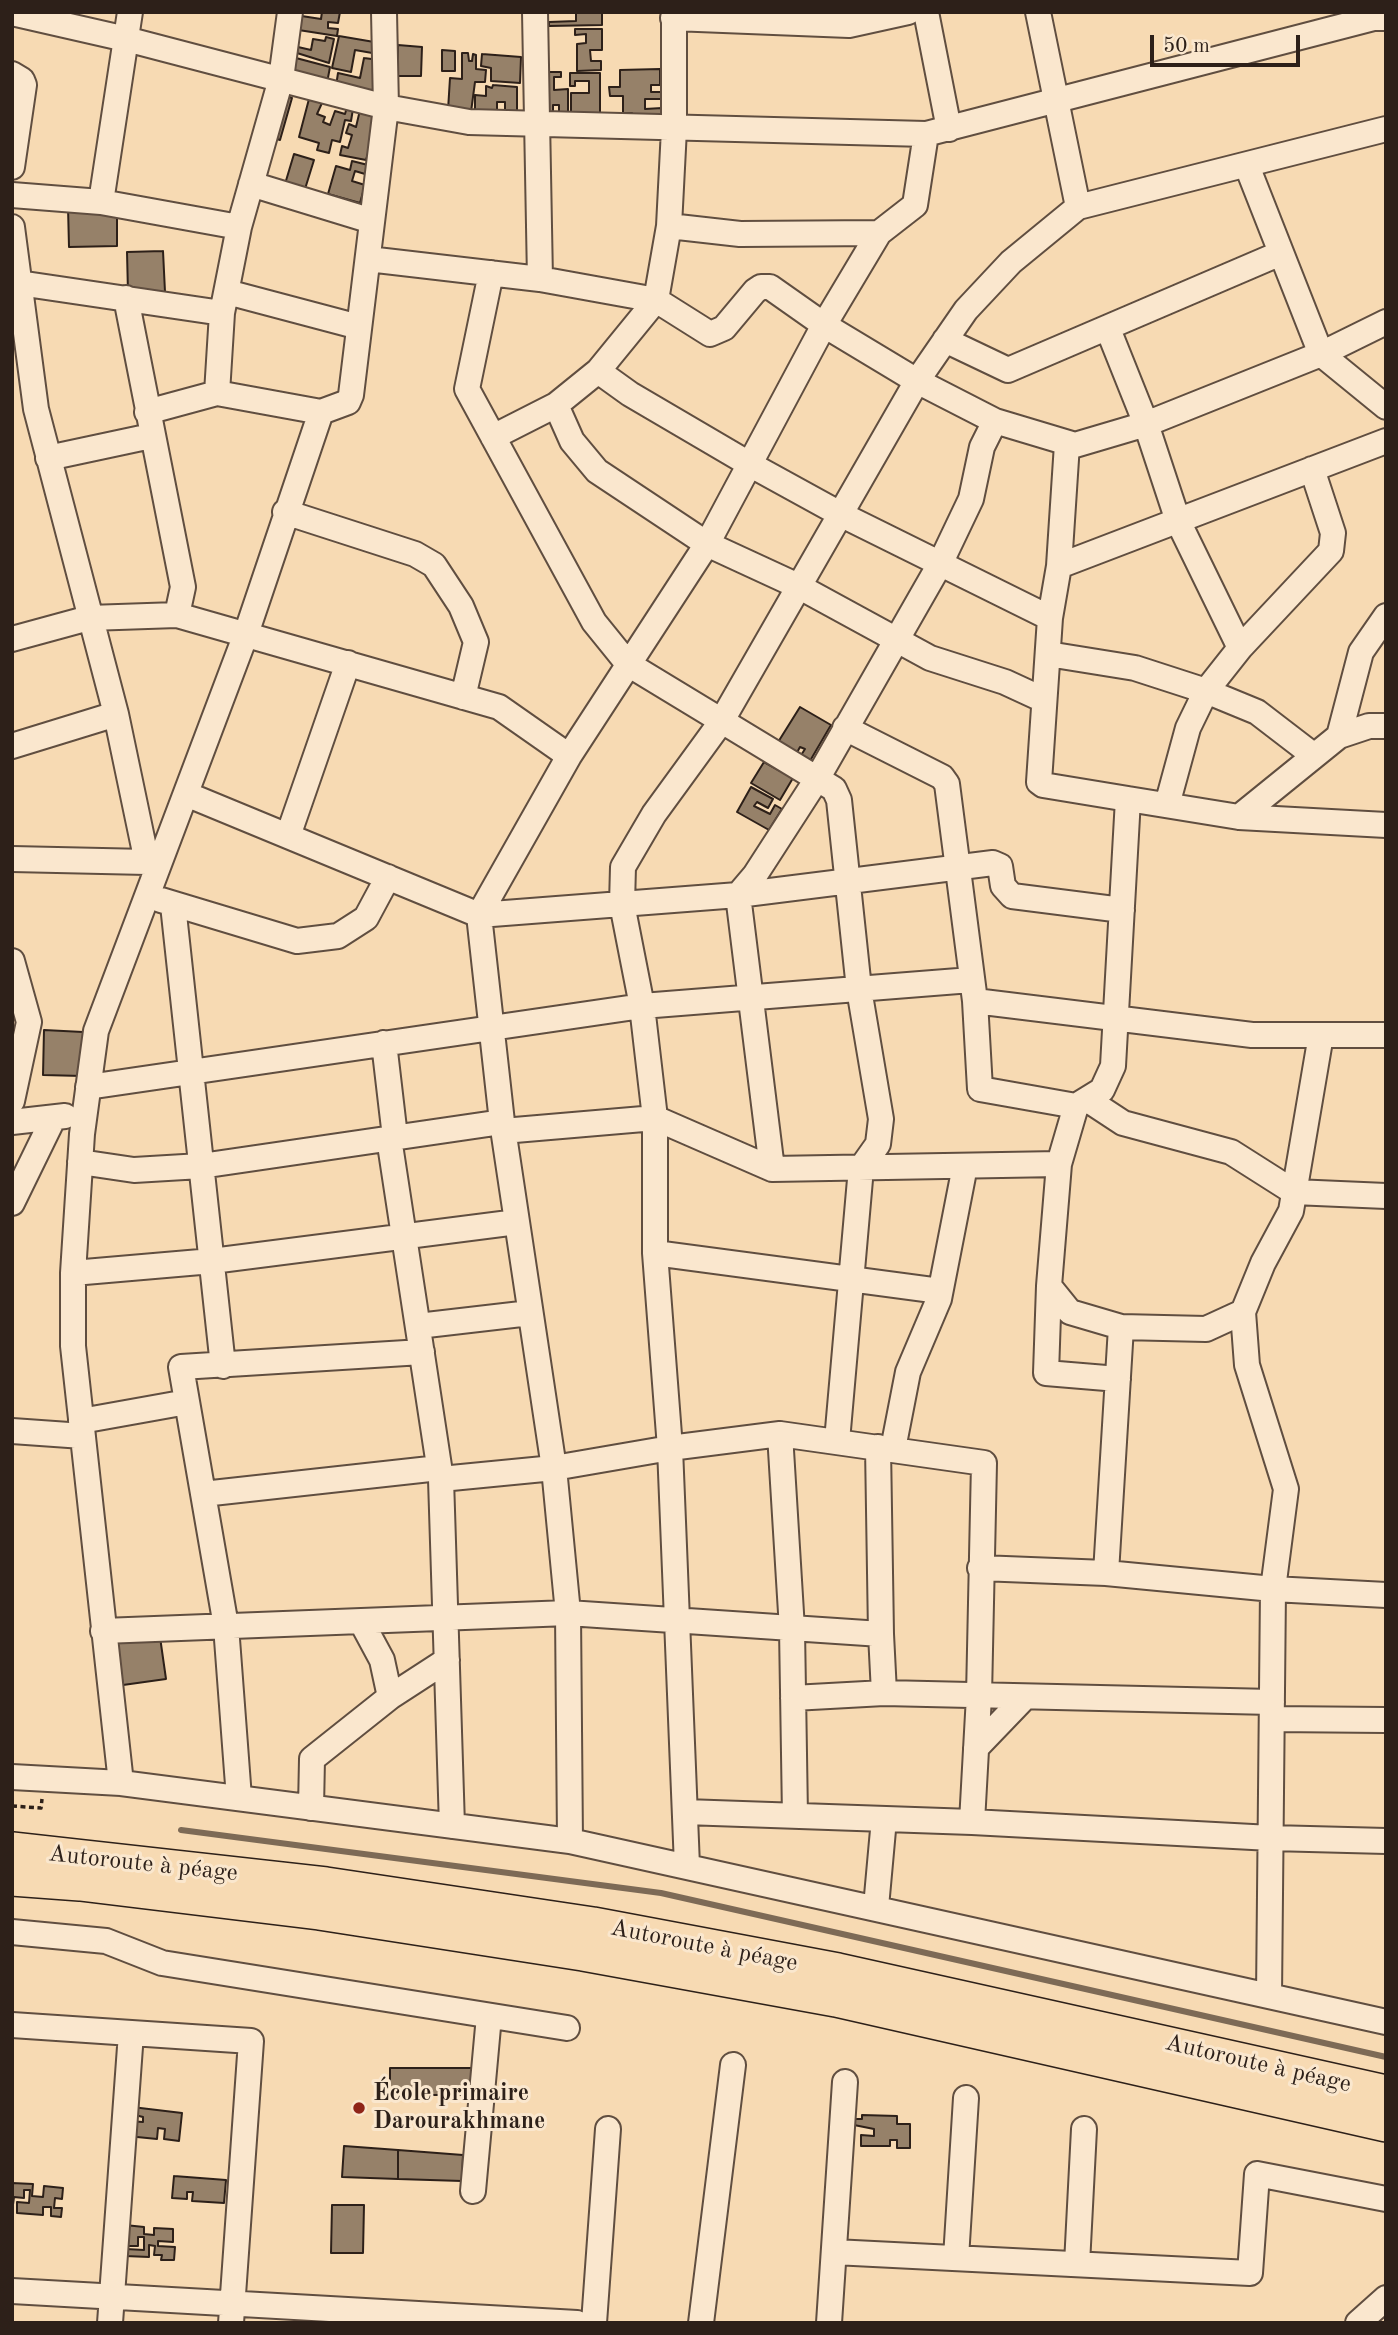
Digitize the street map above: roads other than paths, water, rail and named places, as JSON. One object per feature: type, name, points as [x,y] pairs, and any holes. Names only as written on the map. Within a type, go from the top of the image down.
[{"type":"highway","name":"Autoroute à péage","points":[[12,1850],[326,1885],[593,1925],[838,1971],[1386,2094]]},
{"type":"highway","points":[[12,1878],[80,1883],[319,1912],[583,1953],[836,1999],[1386,2124]]},
{"type":"street","points":[[102,202],[130,12]]},
{"type":"street","points":[[217,393],[224,302],[239,226],[281,79],[290,12]]},
{"type":"street","points":[[48,458],[149,424],[217,393],[321,412],[342,405],[351,395],[386,107],[384,12]]},
{"type":"street","points":[[536,12],[537,125],[541,186],[540,279]]},
{"type":"street","points":[[493,437],[555,405],[598,371],[656,300],[668,226],[674,129],[674,15],[849,25],[908,12]]},
{"type":"street","points":[[570,1841],[568,1613],[554,1468],[502,1127],[479,915],[569,756],[707,544],[824,326],[879,233],[915,205],[937,132],[926,12]]},
{"type":"street","points":[[1038,12],[1078,207]]},
{"type":"street","points":[[12,13],[126,39],[386,107],[469,122],[674,129],[937,132],[1374,18],[1386,18]]},
{"type":"street","points":[[12,75],[22,80],[23,85],[12,167]]},
{"type":"street","points":[[687,1866],[670,1448],[655,1253],[655,1118],[642,1006],[622,904],[623,867],[654,814],[720,722],[917,381],[966,310],[1011,262],[1078,207],[1386,129]]},
{"type":"street","points":[[1247,166],[1321,354],[1386,407]]},
{"type":"street","points":[[251,184],[372,221]]},
{"type":"street","points":[[12,195],[102,202],[239,226]]},
{"type":"street","points":[[668,226],[740,234],[879,233]]},
{"type":"street","points":[[12,227],[24,408],[48,458],[153,865]]},
{"type":"street","points":[[945,340],[1008,370],[1281,253]]},
{"type":"street","points":[[368,259],[540,279],[656,300],[710,334],[724,328],[755,291],[770,287],[824,326],[917,381],[995,421],[1068,444],[1082,445],[1146,424],[1321,354],[1386,322]]},
{"type":"street","points":[[491,273],[467,389],[594,622],[628,664],[834,789],[839,800],[859,989],[881,1119],[877,1144],[861,1167],[837,1441]]},
{"type":"street","points":[[15,282],[125,299],[224,302],[359,327]]},
{"type":"street","points":[[125,299],[183,587],[177,615]]},
{"type":"street","points":[[1108,329],[1146,424],[1178,521],[1240,648]]},
{"type":"street","points":[[598,371],[630,394],[842,515],[1050,618]]},
{"type":"street","points":[[555,405],[572,440],[597,471],[707,544],[798,586],[930,658],[1005,682],[1044,699]]},
{"type":"street","points":[[121,1783],[73,1346],[73,1273],[80,1162],[96,1031],[147,895],[153,865],[186,794],[246,634],[321,412]]},
{"type":"street","points":[[772,1169],[753,998],[738,895],[755,875],[817,779],[940,564],[971,499],[982,447],[995,421]]},
{"type":"street","points":[[1059,566],[1386,441]]},
{"type":"street","points":[[1068,444],[1059,566],[1050,618],[1039,782],[1043,785],[1239,817],[1386,825]]},
{"type":"street","points":[[1167,805],[1188,727],[1206,691],[1240,648],[1331,551],[1333,533],[1312,469]]},
{"type":"street","points":[[285,512],[415,554],[434,565],[461,606],[476,642],[463,697]]},
{"type":"street","points":[[12,639],[89,618],[177,615],[499,708],[569,756]]},
{"type":"street","points":[[1339,736],[1361,652],[1386,616]]},
{"type":"street","points":[[1048,654],[1135,668],[1206,691],[1258,712],[1313,755]]},
{"type":"street","points":[[288,836],[348,663]]},
{"type":"street","points":[[12,747],[116,714]]},
{"type":"street","points":[[1239,817],[1339,736],[1369,726],[1386,726]]},
{"type":"street","points":[[845,728],[942,777],[949,794],[973,990],[980,1089],[1082,1103],[1123,1124],[1231,1152],[1294,1192],[1386,1196]]},
{"type":"street","points":[[186,794],[479,915],[738,895],[993,863],[1000,866],[1003,886],[1012,896],[1122,910]]},
{"type":"street","points":[[1118,1379],[1046,1373],[1049,1286],[1059,1164],[1082,1103],[1102,1090],[1113,1066],[1128,799]]},
{"type":"street","points":[[12,859],[153,865]]},
{"type":"street","points":[[147,895],[297,941],[311,940],[338,936],[366,918],[388,877]]},
{"type":"street","points":[[173,905],[223,1366]]},
{"type":"street","points":[[12,961],[29,1023],[12,1101]]},
{"type":"street","points":[[12,1122],[53,1119],[87,1098],[191,1072],[642,1006],[859,989],[973,990],[1116,1018],[1252,1035],[1386,1035]]},
{"type":"street","points":[[1269,1996],[1273,1589],[1286,1489],[1247,1365],[1243,1312],[1263,1263],[1290,1211],[1321,1035]]},
{"type":"street","points":[[384,1043],[404,1237],[440,1474],[452,1826]]},
{"type":"street","points":[[80,1162],[134,1170],[201,1166],[392,1138],[502,1127],[655,1118],[772,1169],[1059,1164]]},
{"type":"street","points":[[12,1203],[53,1119]]},
{"type":"street","points":[[884,1693],[881,1634],[885,1448],[908,1372],[940,1291],[965,1166]]},
{"type":"street","points":[[73,1273],[212,1261],[517,1222]]},
{"type":"street","points":[[655,1253],[940,1291]]},
{"type":"street","points":[[1049,1286],[1070,1312],[1121,1327],[1206,1329],[1243,1312]]},
{"type":"street","points":[[418,1326],[530,1313]]},
{"type":"street","points":[[1106,1573],[1121,1327]]},
{"type":"street","points":[[239,1798],[226,1626],[181,1367],[422,1352]]},
{"type":"street","points":[[12,1431],[82,1428],[187,1402]]},
{"type":"street","points":[[780,1434],[792,1629],[795,1816]]},
{"type":"street","points":[[203,1494],[440,1474],[554,1468],[670,1448],[780,1434],[984,1463],[979,1696],[972,1822]]},
{"type":"street","points":[[980,1568],[1106,1573],[1273,1589],[1386,1595]]},
{"type":"street","points":[[103,1631],[568,1613],[678,1618],[881,1634]]},
{"type":"street","points":[[361,1621],[382,1660],[390,1698]]},
{"type":"street","points":[[311,1808],[312,1759],[390,1698],[447,1660]]},
{"type":"street","points":[[793,1698],[884,1693],[1025,1697],[1386,1720]]},
{"type":"street","points":[[976,1748],[1025,1697]]},
{"type":"street","points":[[12,1777],[121,1783],[570,1841],[1386,2022]]},
{"type":"street","points":[[685,1812],[1386,1841]]},
{"type":"street","points":[[876,1907],[884,1819]]},
{"type":"street","points":[[12,1932],[106,1941],[162,1963],[567,2028]]},
{"type":"street","points":[[472,2191],[489,2016]]},
{"type":"street","points":[[12,2025],[251,2040],[232,2313]]},
{"type":"street","points":[[110,2323],[131,2033]]},
{"type":"street","points":[[701,2323],[733,2065]]},
{"type":"street","points":[[829,2323],[845,2082]]},
{"type":"street","points":[[956,2258],[967,2098]]},
{"type":"street","points":[[594,2323],[608,2129]]},
{"type":"street","points":[[1077,2264],[1084,2129]]},
{"type":"street","points":[[834,2252],[1250,2273],[1256,2174],[1386,2199]]},
{"type":"street","points":[[12,2291],[112,2297],[232,2313],[577,2323]]},
{"type":"street","points":[[1358,2323],[1386,2298]]},
{"type":"waterway","points":[[181,1830],[661,1893],[1386,2057]]},
{"type":"place","name":"École primaire Darourakhmane","points":[[359,2108]]}]
